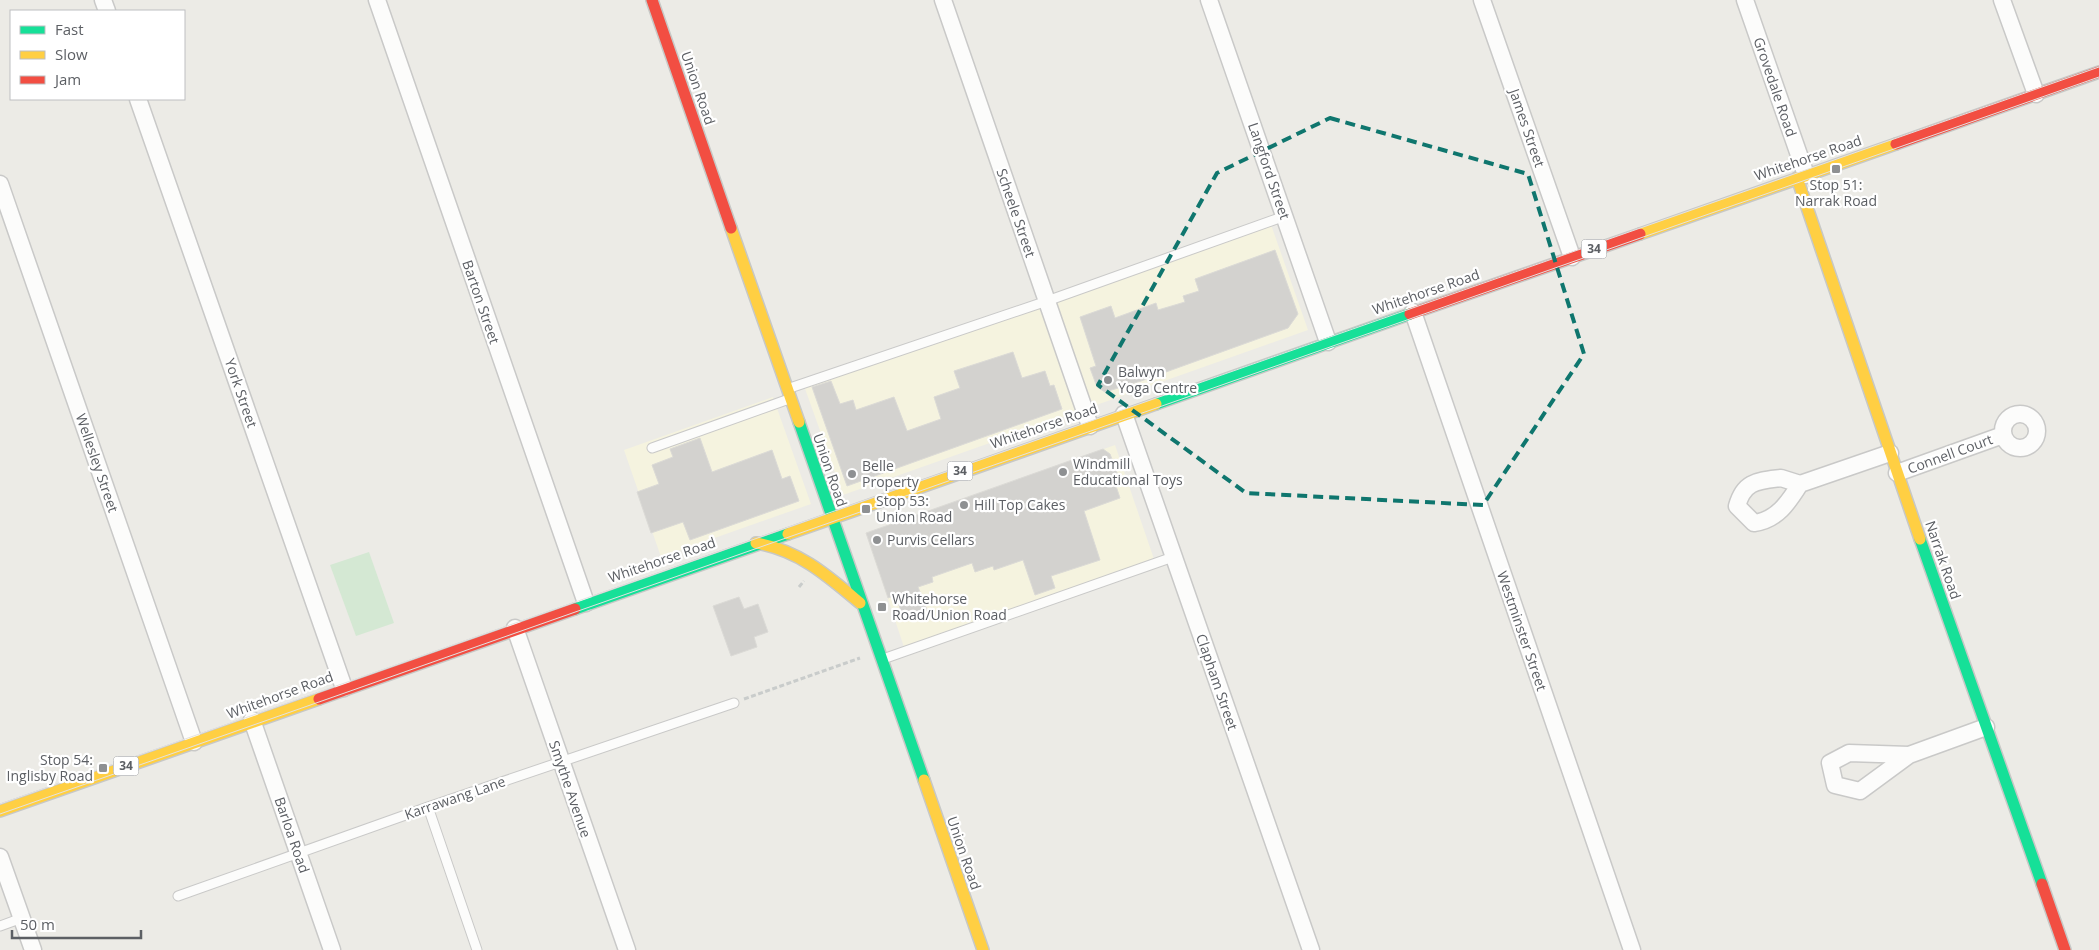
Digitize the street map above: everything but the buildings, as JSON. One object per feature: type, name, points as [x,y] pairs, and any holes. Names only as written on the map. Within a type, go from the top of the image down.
[{"type":"main road","name":"Union Road","points":[[652,0],[983,950]]},
{"type":"main road","name":"Whitehorse Road","points":[[0,811],[252,720],[2099,72]]},
{"type":"main road","name":"Narrak Road","points":[[1801,176],[1890,453],[2065,950]]},
{"type":"main road","points":[[756,543],[767,544],[800,556],[816,566],[861,604]]},
{"type":"street","name":"Barton Street","points":[[377,0],[586,603]]},
{"type":"street","name":"Scheele Street","points":[[943,0],[1090,426]]},
{"type":"street","name":"Langford Street","points":[[1209,0],[1328,342]]},
{"type":"street","name":"James Street","points":[[1482,0],[1572,257]]},
{"type":"street","name":"Grovedale Road","points":[[1745,0],[1801,176]]},
{"type":"street","points":[[2002,0],[2036,94]]},
{"type":"street","name":"York Street","points":[[138,100],[344,688]]},
{"type":"street","name":"Wellesley Street","points":[[0,184],[194,742]]},
{"type":"street","name":"Westminster Street","points":[[1413,312],[1632,950]]},
{"type":"street","name":"Clapham Street","points":[[1124,414],[1311,950]]},
{"type":"street","name":"Connell Court","points":[[1897,473],[2003,435]]},
{"type":"street","points":[[1800,484],[1890,453]]},
{"type":"street","name":"Smythe Avenue","points":[[515,628],[627,950]]},
{"type":"street","name":"Barloa Road","points":[[252,720],[332,950]]},
{"type":"street","points":[[1909,755],[1986,727]]},
{"type":"street","points":[[0,858],[33,950]]},
{"type":"lane","points":[[652,448],[788,394],[1285,216]]},
{"type":"lane","points":[[879,656],[1173,557]]},
{"type":"lane","name":"Karrawang Lane","points":[[178,896],[428,806],[734,703]]},
{"type":"lane","points":[[428,806],[477,950]]},
{"type":"lane","points":[[0,926],[22,918]]},
{"type":"path","points":[[734,703],[879,656]]},
{"type":"highlighted area","points":[[1330,118],[1528,174],[1584,354],[1483,505],[1246,493],[1098,385],[1217,173]]},
{"type":"shaded area","points":[[1269,219],[1308,330],[843,495],[803,383]]},
{"type":"shaded area","points":[[773,397],[811,504],[661,557],[624,450]]},
{"type":"shaded area","points":[[1115,445],[1156,565],[907,656],[866,533]]},
{"type":"green space","points":[[369,552],[394,623],[356,636],[330,565]]},
{"type":"tram line","points":[[0,804],[2099,67]]},
{"type":"tram line","points":[[0,814],[2099,77]]},
{"type":"traffic: fast","points":[[1156,404],[1410,314]]},
{"type":"traffic: fast","points":[[799,422],[924,780]]},
{"type":"traffic: fast","points":[[575,609],[788,534]]},
{"type":"traffic: fast","points":[[1920,539],[2042,884]]},
{"type":"traffic: slow","points":[[1640,234],[1896,144]]},
{"type":"traffic: slow","points":[[1797,178],[1920,539]]},
{"type":"traffic: slow","points":[[731,228],[799,422]]},
{"type":"traffic: slow","points":[[788,534],[1156,404]]},
{"type":"traffic: slow","points":[[756,543],[772,546],[799,558],[824,574],[860,603]]},
{"type":"traffic: slow","points":[[0,811],[319,699]]},
{"type":"traffic: slow","points":[[924,780],[983,950]]},
{"type":"traffic: jam","points":[[652,0],[731,228]]},
{"type":"traffic: jam","points":[[1896,144],[2099,72]]},
{"type":"traffic: jam","points":[[1410,314],[1640,234]]},
{"type":"traffic: jam","points":[[319,699],[575,609]]},
{"type":"traffic: jam","points":[[2042,884],[2065,950]]},
{"type":"place","name":"Stop 51: Narrak Road","points":[[1836,169]]},
{"type":"place","name":"Balwyn Yoga Centre","points":[[1108,380]]},
{"type":"place","name":"Windmill Educational Toys","points":[[1063,472]]},
{"type":"place","name":"Belle Property","points":[[852,474]]},
{"type":"place","name":"Hill Top Cakes","points":[[964,505]]},
{"type":"place","name":"Stop 53: Union Road","points":[[866,509]]},
{"type":"place","name":"Purvis Cellars","points":[[877,540]]},
{"type":"place","name":"Whitehorse Road/Union Road","points":[[882,607]]},
{"type":"place","name":"Stop 54: Inglisby Road","points":[[103,768]]}]
